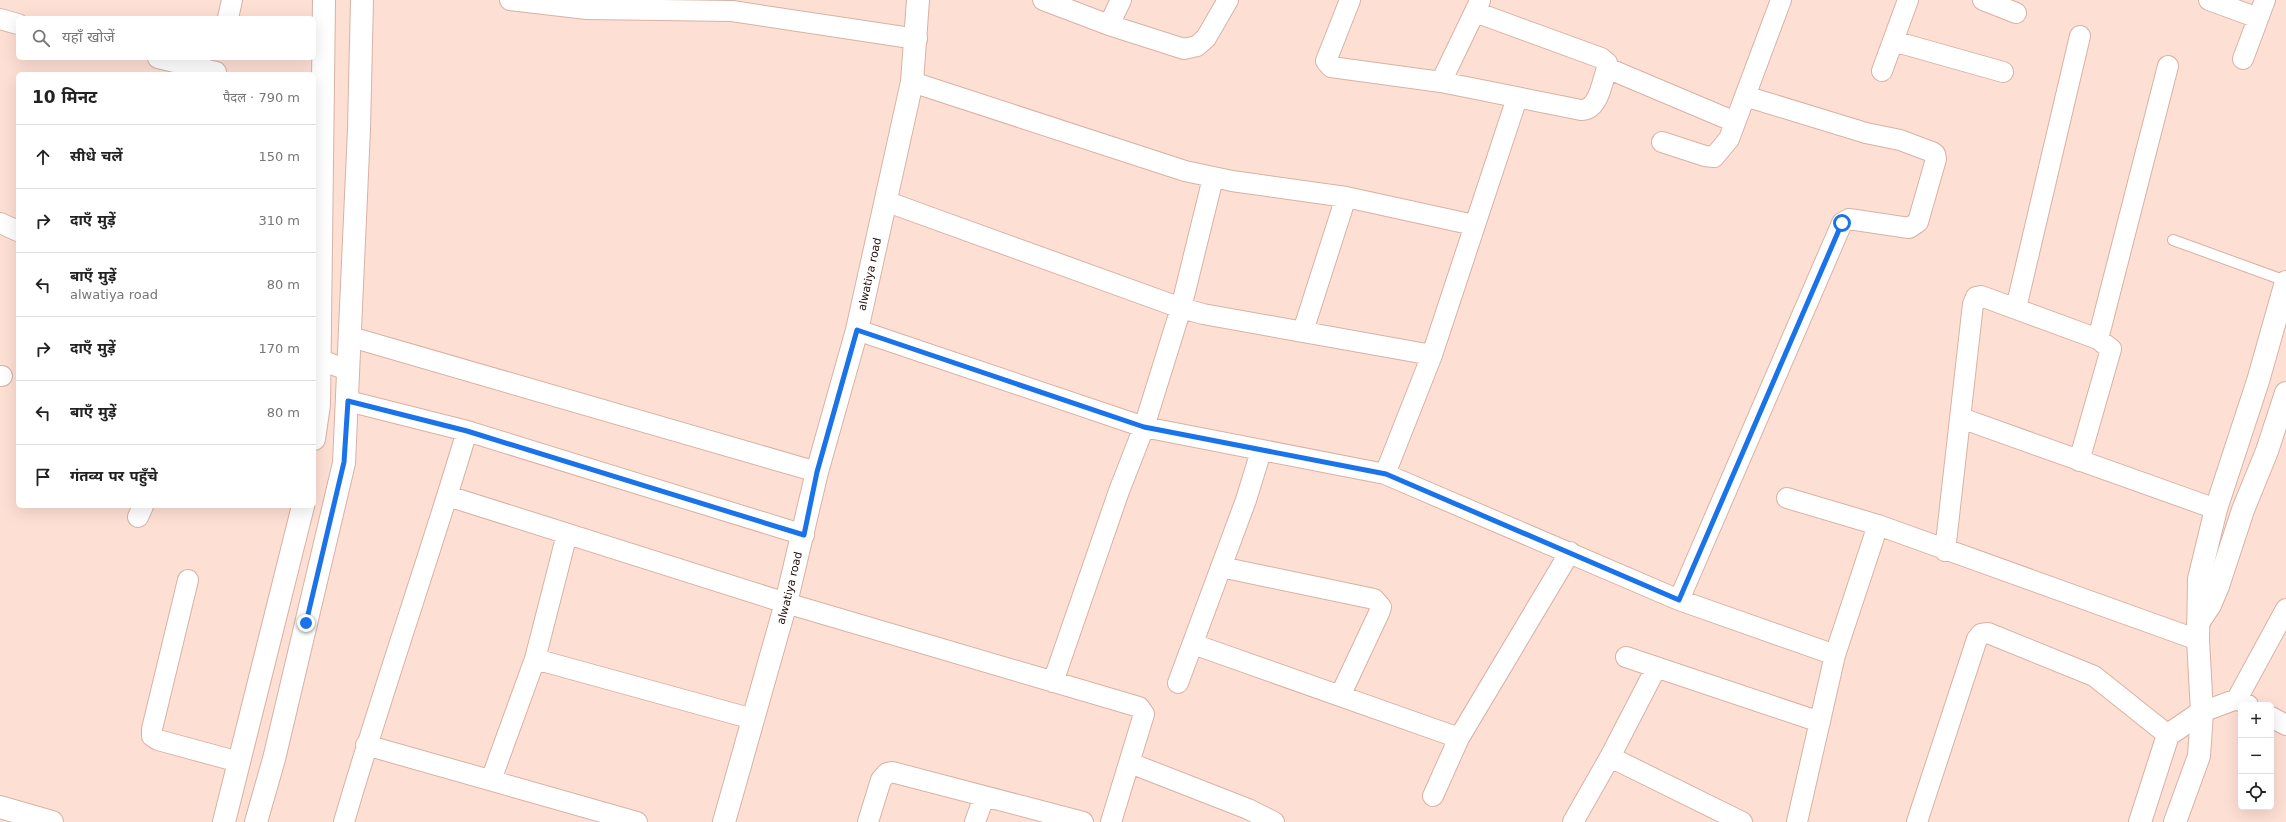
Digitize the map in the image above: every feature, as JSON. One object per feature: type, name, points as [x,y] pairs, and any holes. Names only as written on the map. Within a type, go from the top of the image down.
[{"type":"street","points":[[228,16],[232,0]]},
{"type":"street","points":[[316,425],[319,405],[316,358],[324,0]]},
{"type":"street","points":[[256,822],[306,623],[344,462],[350,371],[362,0]]},
{"type":"street","points":[[510,0],[587,9],[693,5],[916,39]]},
{"type":"street","name":"alwatiya road","points":[[724,822],[786,603],[804,535],[817,472],[857,330],[912,82],[918,0]]},
{"type":"street","points":[[1043,0],[1109,25],[1184,49],[1197,46],[1206,38],[1228,0]]},
{"type":"street","points":[[1109,25],[1122,0]]},
{"type":"street","points":[[1350,0],[1329,50],[1326,61],[1331,67],[1441,82],[1517,98],[1588,110],[1594,106],[1607,68],[1607,63],[1601,58],[1478,6],[1441,82]]},
{"type":"street","points":[[1662,142],[1714,157],[1729,139],[1781,0]]},
{"type":"street","points":[[1882,71],[1908,0]]},
{"type":"street","points":[[1983,0],[2016,13]]},
{"type":"street","points":[[2209,0],[2262,9],[2243,59]]},
{"type":"street","points":[[0,19],[16,23]]},
{"type":"street","points":[[2016,308],[2080,36]]},
{"type":"street","points":[[1893,41],[2004,72]]},
{"type":"street","points":[[170,60],[217,68]]},
{"type":"street","points":[[2098,339],[2168,66]]},
{"type":"street","points":[[1607,68],[1735,122]]},
{"type":"street","points":[[912,82],[1178,169],[1213,178],[1346,197],[1474,225]]},
{"type":"street","points":[[1679,600],[1842,223],[1849,219],[1909,228],[1914,226],[1918,222],[1936,159],[1935,154],[1932,152],[1900,140],[1866,132],[1745,96]]},
{"type":"street","points":[[1386,474],[1432,355],[1517,98]]},
{"type":"street","points":[[1053,682],[1119,491],[1144,427],[1181,308],[1213,178]]},
{"type":"street","points":[[1303,331],[1346,197]]},
{"type":"street","points":[[885,201],[1181,308],[1203,314],[1432,355]]},
{"type":"street","points":[[0,223],[16,230]]},
{"type":"street","points":[[2175,822],[2199,756],[2202,712],[2198,631],[2199,579],[2216,509],[2258,381],[2286,281]]},
{"type":"street","points":[[1945,551],[1974,300],[1976,297],[1981,296],[2016,308],[2098,339],[2111,349],[2079,461]]},
{"type":"street","points":[[857,330],[1144,427],[1261,451],[1386,474],[1679,600],[1835,655]]},
{"type":"street","points":[[351,337],[817,472]]},
{"type":"street","points":[[316,358],[350,371]]},
{"type":"street","points":[[2198,631],[2218,586],[2243,510],[2267,451],[2286,393]]},
{"type":"street","points":[[348,401],[467,431],[804,535]]},
{"type":"street","points":[[1961,418],[2216,509]]},
{"type":"street","points":[[344,822],[366,745],[448,496],[467,431]]},
{"type":"street","points":[[1178,684],[1246,500],[1261,451]]},
{"type":"street","points":[[448,496],[786,603],[1142,710],[1144,714],[1111,822]]},
{"type":"street","points":[[1787,498],[1878,525],[1945,551],[2198,631]]},
{"type":"street","points":[[224,822],[302,508]]},
{"type":"street","points":[[1797,822],[1835,655],[1878,525]]},
{"type":"street","points":[[491,780],[535,659],[567,534]]},
{"type":"street","points":[[1433,796],[1459,738],[1570,552]]},
{"type":"street","points":[[1220,567],[1374,599],[1379,603],[1381,607],[1380,613],[1340,696]]},
{"type":"street","points":[[188,580],[154,721],[152,736],[158,740],[239,762]]},
{"type":"street","points":[[2242,702],[2286,609]]},
{"type":"street","points":[[275,618],[306,623]]},
{"type":"street","points":[[1917,822],[1977,638],[1981,634],[1988,633],[2094,676],[2168,735]]},
{"type":"street","points":[[1193,644],[1459,738]]},
{"type":"street","points":[[1626,657],[1820,722]]},
{"type":"street","points":[[535,659],[753,719]]},
{"type":"street","points":[[1573,822],[1610,757],[1656,668]]},
{"type":"street","points":[[2140,822],[2168,735],[2202,712],[2238,703]]},
{"type":"street","points":[[2274,719],[2286,725]]},
{"type":"street","points":[[366,745],[637,822]]},
{"type":"street","points":[[1610,757],[1742,822]]},
{"type":"street","points":[[1130,763],[1246,816],[1274,822]]},
{"type":"street","points":[[868,822],[881,780],[887,773],[892,772],[1083,822]]},
{"type":"street","points":[[975,822],[984,797]]},
{"type":"street","points":[[0,807],[52,822]]},
{"type":"lane","points":[[2173,240],[2286,281]]},
{"type":"route","points":[[306,623],[344,462],[348,401],[467,431],[804,535],[817,472],[857,330],[1144,427],[1261,451],[1386,474],[1679,600],[1842,223]]}]
